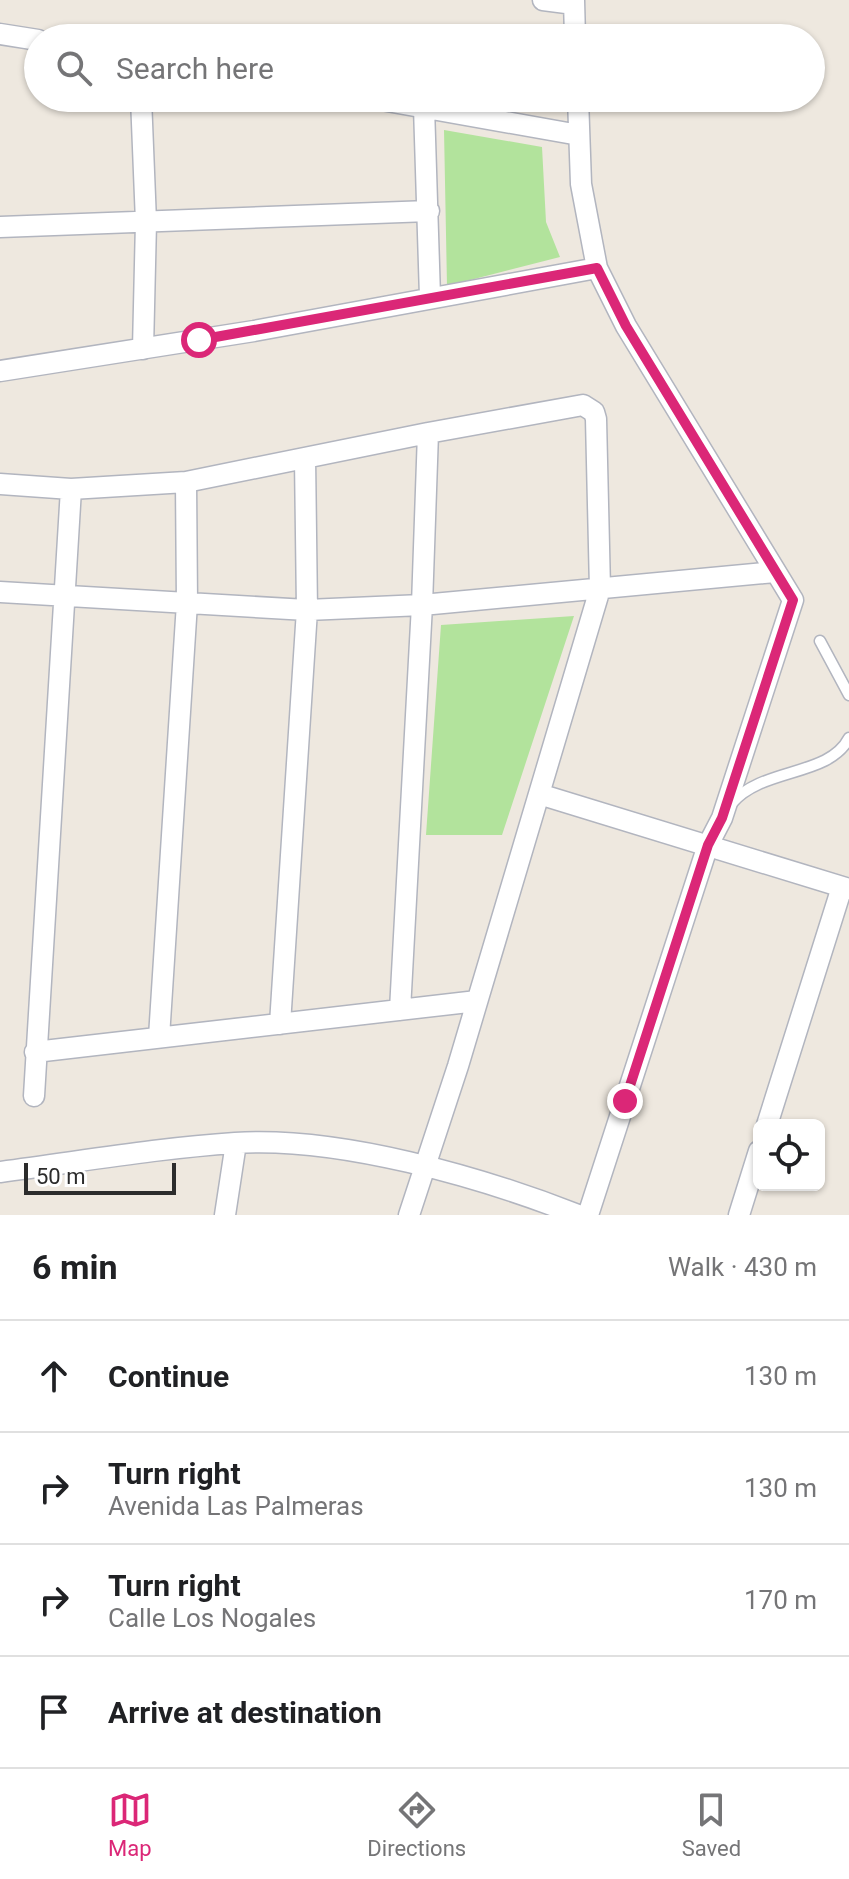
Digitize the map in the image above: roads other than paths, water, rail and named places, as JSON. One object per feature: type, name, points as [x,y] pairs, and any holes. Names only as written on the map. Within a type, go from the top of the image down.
[{"type":"street","points":[[543,0],[574,2],[575,24]]},
{"type":"street","points":[[0,34],[24,38]]},
{"type":"street","points":[[142,112],[146,222],[143,349]]},
{"type":"street","points":[[424,112],[430,297]]},
{"type":"street","points":[[452,112],[579,135]]},
{"type":"street","points":[[578,112],[585,218],[597,268],[626,326],[793,600],[722,818],[708,845],[588,1215]]},
{"type":"street","points":[[0,227],[429,211]]},
{"type":"street","points":[[0,371],[143,349],[597,268]]},
{"type":"street","points":[[0,484],[71,489],[186,482],[576,406],[589,407],[596,419],[600,589],[477,1001],[409,1215]]},
{"type":"street","points":[[400,1010],[428,433]]},
{"type":"street","points":[[280,1024],[307,610],[305,458]]},
{"type":"street","points":[[159,1037],[187,603],[186,482]]},
{"type":"street","points":[[34,1096],[71,489]]},
{"type":"street","points":[[0,592],[307,610],[422,605],[775,572]]},
{"type":"street","points":[[539,794],[846,888],[769,1119]]},
{"type":"street","points":[[35,1052],[477,1001]]},
{"type":"street","points":[[225,1215],[236,1143]]},
{"type":"street","points":[[0,1172],[236,1143],[307,1145],[425,1166],[554,1210],[578,1215]]},
{"type":"street","points":[[739,1215],[753,1170]]},
{"type":"lane","points":[[820,641],[849,695]]},
{"type":"lane","points":[[722,818],[746,789],[760,780],[832,757],[843,749],[849,738]]}]
